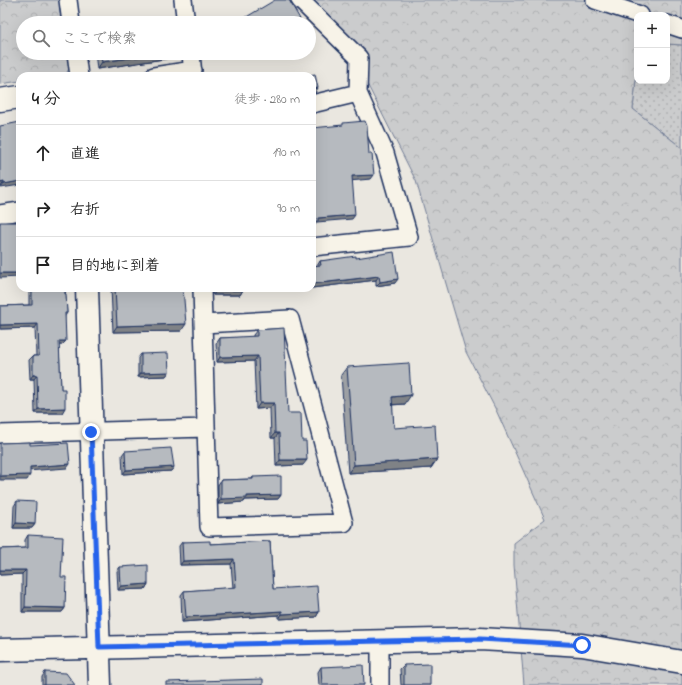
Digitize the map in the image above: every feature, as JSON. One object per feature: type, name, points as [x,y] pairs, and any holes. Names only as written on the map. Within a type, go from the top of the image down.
[{"type":"street","points":[[68,0],[70,16]]},
{"type":"street","points":[[183,0],[185,16]]},
{"type":"street","points":[[300,0],[359,58],[358,93],[385,153],[409,237],[316,247]]},
{"type":"street","points":[[595,0],[634,13]]},
{"type":"street","points":[[670,25],[682,29]]},
{"type":"street","points":[[77,60],[78,72]]},
{"type":"street","points":[[191,60],[193,72]]},
{"type":"street","points":[[316,103],[358,93]]},
{"type":"street","points":[[0,100],[16,98]]},
{"type":"street","points":[[0,214],[16,212]]},
{"type":"street","points":[[87,292],[100,685]]},
{"type":"street","points":[[202,292],[202,324],[209,527],[344,523],[290,319],[202,324]]},
{"type":"street","points":[[0,434],[206,428]]},
{"type":"street","points":[[0,650],[480,639],[582,645],[682,662]]},
{"type":"street","points":[[380,641],[380,685]]},
{"type":"green space","points":[[0,0],[60,0],[62,16],[16,16],[16,60],[69,60],[70,67],[67,72],[16,72],[16,82],[0,84]]},
{"type":"green space","points":[[308,0],[682,0],[682,45],[670,44],[670,12],[634,12],[634,84],[636,84],[633,109],[682,148],[682,685],[524,685],[514,565],[514,543],[545,519],[496,410],[466,352],[416,181],[350,50]]},
{"type":"green space","points":[[670,44],[682,45],[682,148],[633,109],[636,84],[670,84]]},
{"type":"building","points":[[275,0],[289,0],[298,16],[248,16]]},
{"type":"building","points":[[102,60],[116,60],[102,62]]},
{"type":"building","points":[[365,121],[367,126],[369,154],[372,154],[374,175],[352,176],[355,215],[318,218],[318,221],[316,221],[316,128],[343,125],[343,123]]},
{"type":"building","points":[[16,123],[16,182],[4,184],[4,182],[0,183],[0,126]]},
{"type":"building","points":[[0,222],[16,222],[16,273],[0,273]]},
{"type":"building","points":[[394,252],[398,279],[380,282],[379,276],[316,284],[316,266],[321,265],[320,261],[356,256],[356,258]]},
{"type":"building","points":[[32,292],[65,292],[66,294],[66,341],[59,341],[61,389],[65,389],[65,408],[38,409],[37,375],[33,375],[33,356],[39,356],[38,324],[0,325],[0,306],[32,305]]},
{"type":"building","points":[[115,292],[183,292],[186,324],[117,326]]},
{"type":"building","points":[[284,328],[288,413],[301,413],[302,441],[306,441],[307,460],[280,460],[279,433],[275,433],[274,403],[260,403],[258,356],[220,357],[220,338],[257,336],[257,330]]},
{"type":"building","points":[[168,353],[169,372],[141,373],[141,354]]},
{"type":"building","points":[[409,363],[411,395],[392,397],[394,428],[435,425],[437,459],[354,465],[347,367]]},
{"type":"building","points":[[30,442],[30,445],[68,443],[70,464],[30,467],[30,475],[0,476],[0,443]]},
{"type":"building","points":[[171,448],[174,467],[126,470],[125,451]]},
{"type":"building","points":[[281,476],[281,495],[247,496],[247,498],[221,499],[221,480]]},
{"type":"building","points":[[17,501],[36,502],[35,524],[16,523]]},
{"type":"building","points":[[28,535],[63,537],[61,577],[66,577],[65,608],[25,607],[26,570],[0,570],[0,549],[28,548]]},
{"type":"building","points":[[210,541],[210,544],[270,541],[273,589],[317,586],[319,612],[282,614],[282,611],[186,617],[184,591],[236,587],[234,559],[183,561],[182,542]]},
{"type":"building","points":[[148,565],[148,584],[121,586],[120,567]]},
{"type":"building","points":[[430,664],[430,685],[404,685],[404,665]]},
{"type":"building","points":[[363,665],[364,685],[322,685],[321,667]]},
{"type":"building","points":[[45,672],[66,673],[75,685],[45,685]]},
{"type":"building","points":[[263,679],[263,685],[166,685],[166,682]]},
{"type":"route","points":[[91,432],[99,647],[480,639],[582,645]]}]
